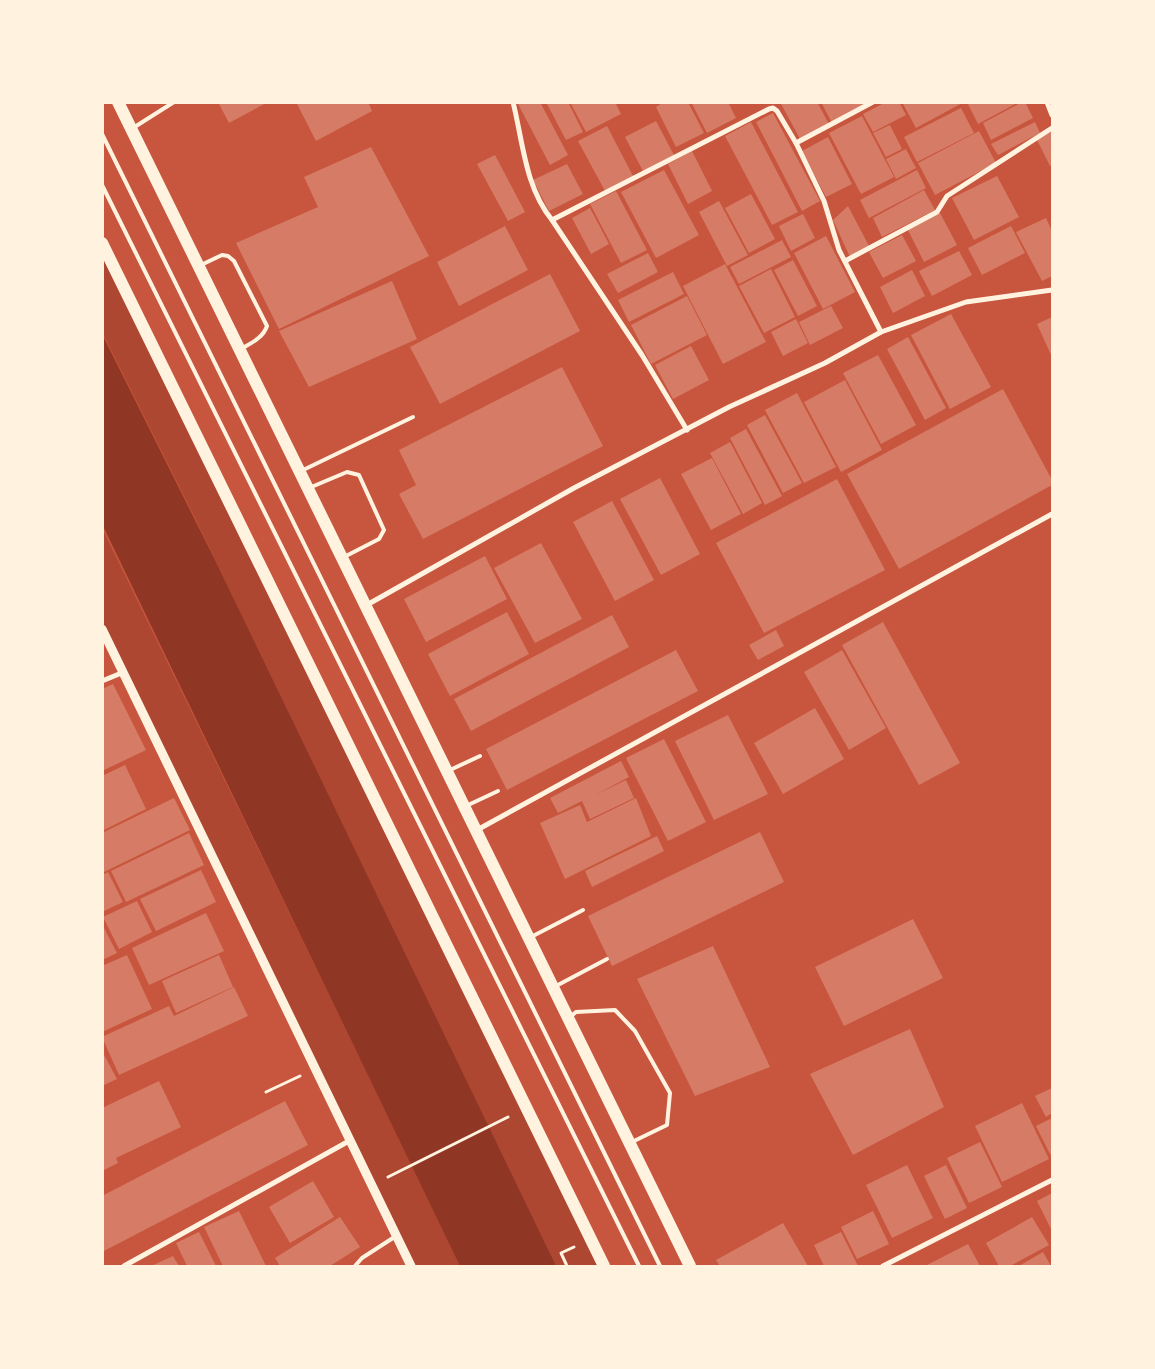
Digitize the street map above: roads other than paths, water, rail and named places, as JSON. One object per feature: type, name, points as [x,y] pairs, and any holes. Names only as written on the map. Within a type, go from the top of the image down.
[{"type":"main road","points":[[118,102],[690,1266]]},
{"type":"main road","points":[[102,243],[604,1266]]},
{"type":"street","points":[[513,102],[528,171],[542,208],[552,220],[642,355],[687,430]]},
{"type":"street","points":[[796,144],[873,102]]},
{"type":"street","points":[[1047,102],[1052,115]]},
{"type":"street","points":[[552,220],[769,109],[777,111],[796,144],[824,201],[845,261],[881,332]]},
{"type":"street","points":[[845,261],[937,212],[947,196],[1052,128]]},
{"type":"street","points":[[365,606],[574,488],[687,430],[825,363],[881,332],[966,302],[1052,290]]},
{"type":"street","points":[[476,831],[1052,514]]},
{"type":"street","points":[[102,629],[410,1266]]},
{"type":"street","points":[[102,682],[124,672]]},
{"type":"street","points":[[124,1266],[349,1141]]},
{"type":"street","points":[[883,1266],[1052,1180]]},
{"type":"lane","points":[[132,130],[174,102]]},
{"type":"lane","points":[[102,134],[660,1266]]},
{"type":"lane","points":[[102,185],[639,1266]]},
{"type":"lane","points":[[199,266],[222,256],[228,256],[234,261],[267,326],[265,332],[259,338],[240,350]]},
{"type":"lane","points":[[299,472],[413,417]]},
{"type":"lane","points":[[308,488],[347,472],[359,474],[384,530],[379,539],[342,558]]},
{"type":"lane","points":[[448,771],[480,756]]},
{"type":"lane","points":[[464,807],[498,790]]},
{"type":"lane","points":[[529,938],[583,910]]},
{"type":"lane","points":[[553,988],[607,959]]},
{"type":"lane","points":[[568,1018],[576,1012],[615,1010],[636,1031],[670,1093],[667,1125],[630,1143]]},
{"type":"lane","points":[[354,1266],[362,1258],[396,1236]]}]
